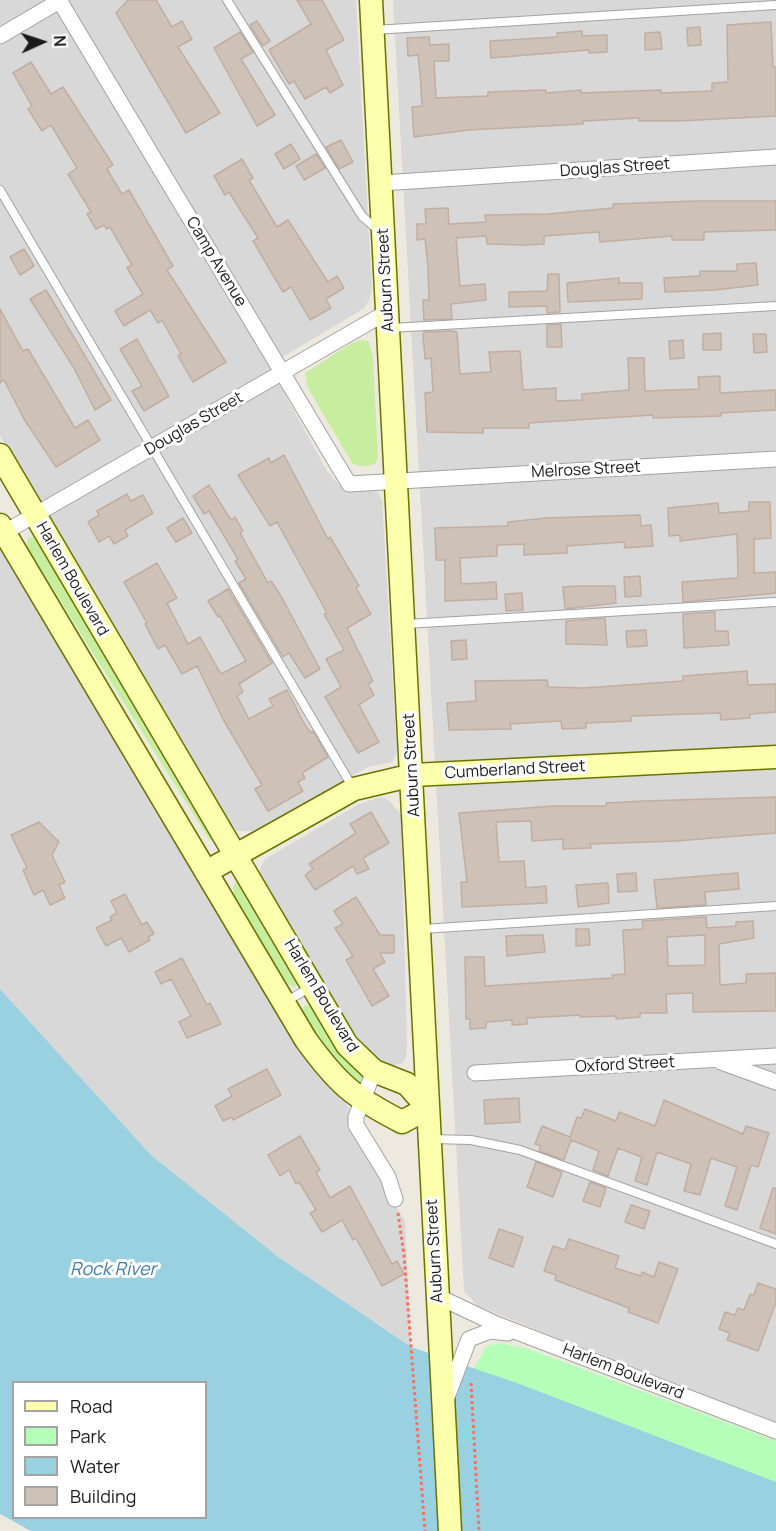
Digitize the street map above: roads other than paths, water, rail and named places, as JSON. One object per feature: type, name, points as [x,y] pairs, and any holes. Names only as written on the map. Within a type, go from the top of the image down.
[{"type":"street","points":[[0,36],[60,0]]},
{"type":"street","name":"Camp Avenue","points":[[60,0],[349,484],[396,482]]},
{"type":"street","name":"Auburn Street","points":[[371,0],[413,775],[418,929],[450,1531]]},
{"type":"street","name":"Douglas Street","points":[[382,183],[776,157]]},
{"type":"street","name":"Douglas Street","points":[[2,531],[35,515],[283,374],[388,320]]},
{"type":"street","name":"Harlem Boulevard","points":[[0,454],[347,1046],[374,1071],[407,1083],[428,1108],[402,1122],[361,1101],[330,1074],[284,1002],[2,531]]},
{"type":"street","name":"Melrose Street","points":[[396,482],[776,459]]},
{"type":"street","name":"Cumberland Street","points":[[206,872],[354,789],[413,775],[776,757]]},
{"type":"street","name":"Oxford Street","points":[[475,1073],[776,1056]]},
{"type":"street","points":[[716,1059],[776,1082]]},
{"type":"street","points":[[374,1071],[361,1101],[356,1125],[388,1177],[395,1199]]},
{"type":"street","name":"Harlem Boulevard","points":[[437,1296],[523,1334],[776,1431]]},
{"type":"street","points":[[443,1408],[469,1339],[490,1331],[523,1334]]},
{"type":"lane","points":[[226,0],[362,216],[384,236]]},
{"type":"lane","points":[[373,30],[776,5]]},
{"type":"lane","points":[[0,190],[354,789]]},
{"type":"lane","points":[[388,320],[776,306]]},
{"type":"lane","points":[[404,624],[776,602]]},
{"type":"lane","points":[[418,929],[776,906]]},
{"type":"lane","points":[[284,1002],[313,986]]},
{"type":"lane","points":[[429,1138],[471,1140],[520,1150],[776,1244]]},
{"type":"water","name":"Rock River","points":[[0,989],[151,1155],[277,1256],[411,1347],[517,1383],[776,1482],[776,1531],[31,1531],[0,1514]]}]
